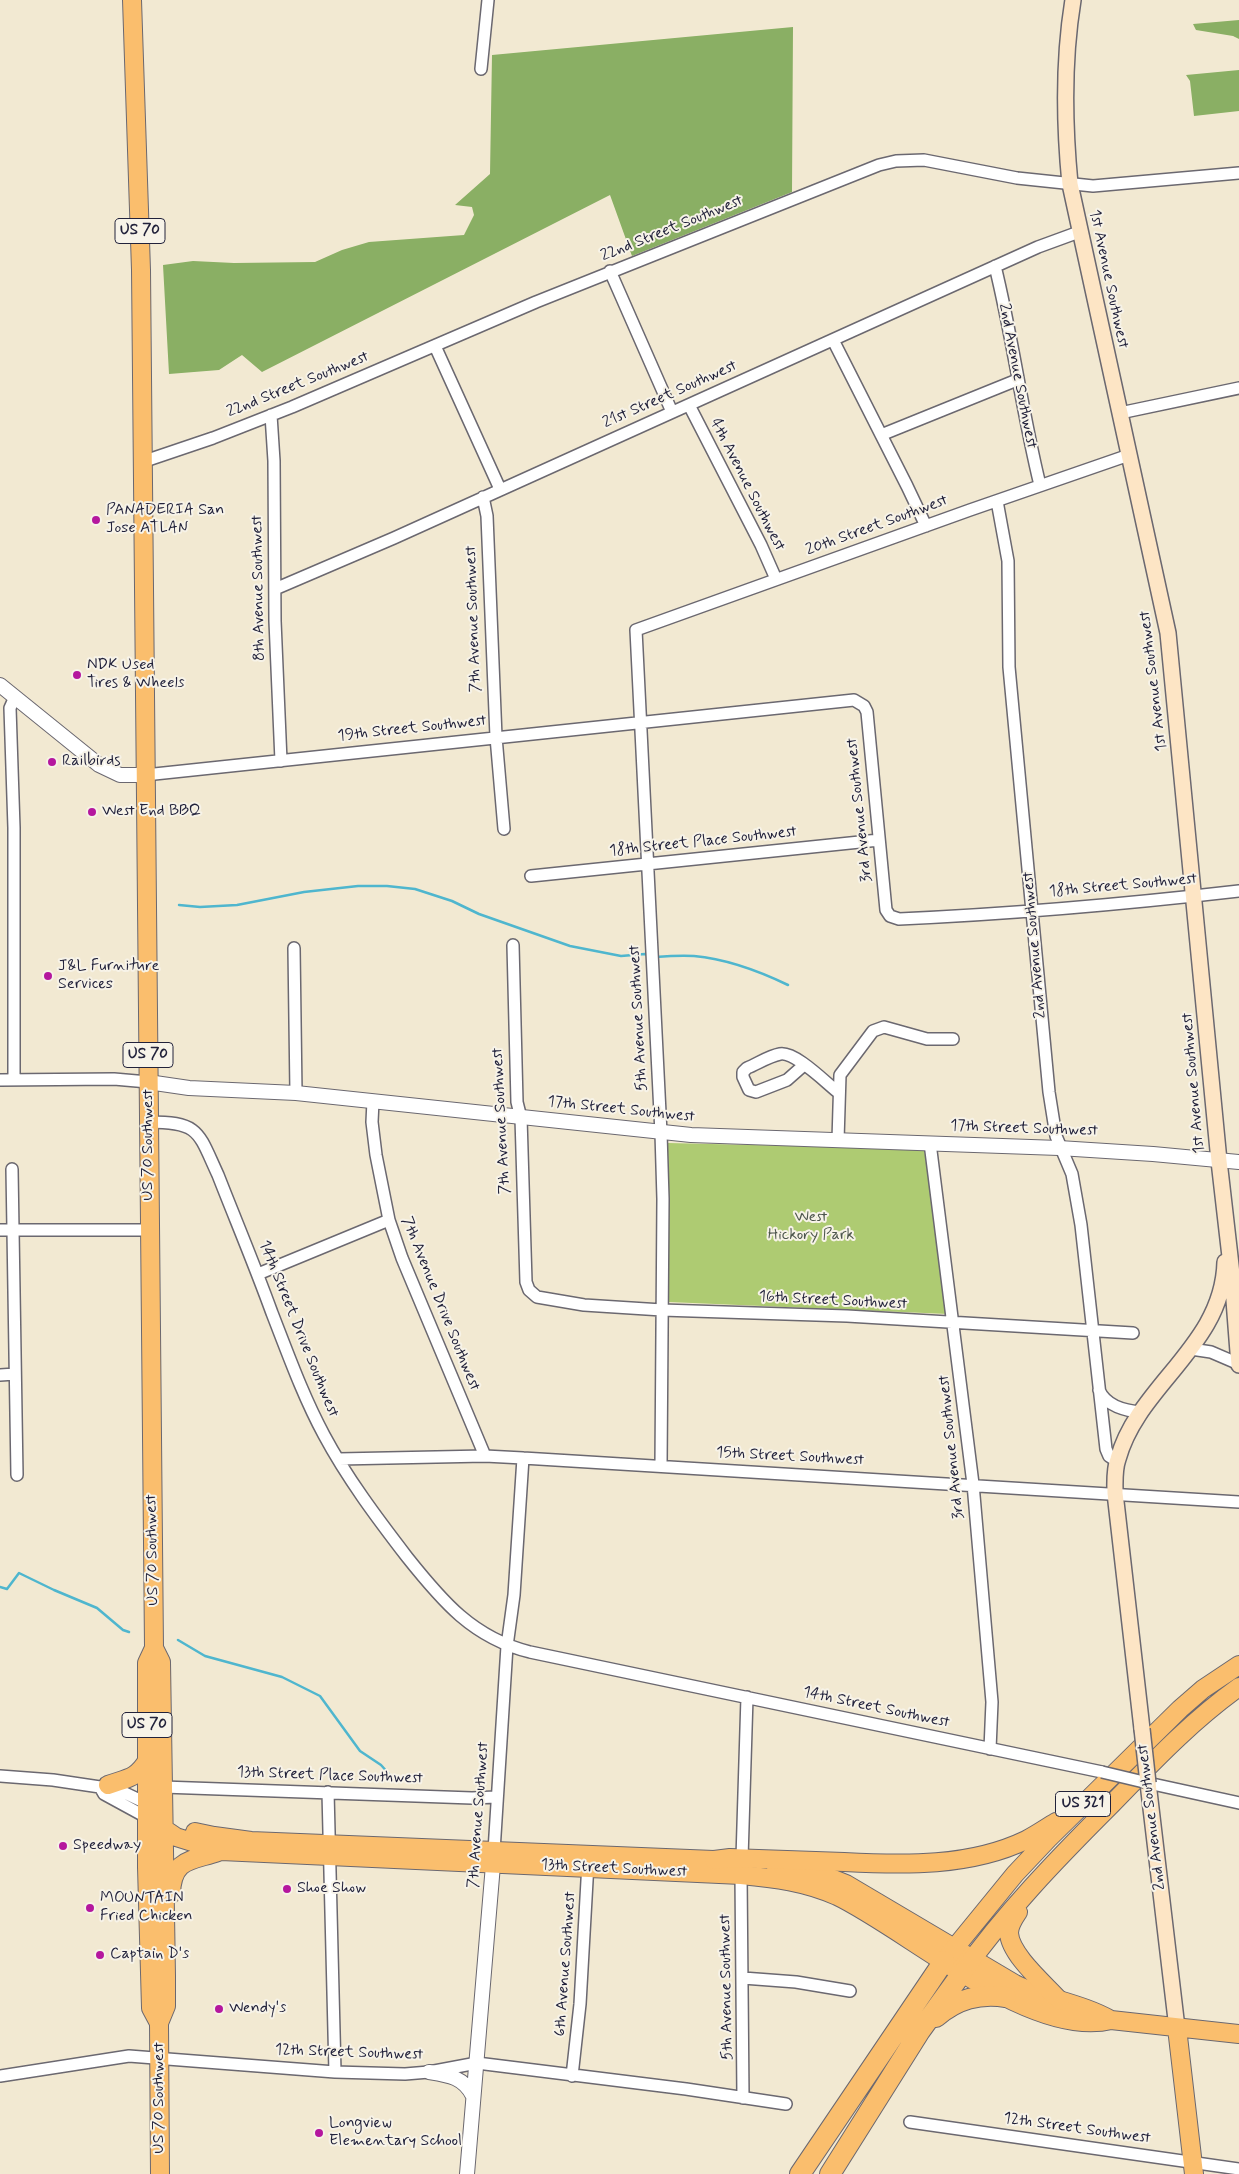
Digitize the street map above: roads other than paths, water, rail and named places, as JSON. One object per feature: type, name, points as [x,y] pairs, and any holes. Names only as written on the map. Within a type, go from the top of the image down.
[{"type":"highway","name":"US 321","points":[[800,2174],[949,1954]]},
{"type":"highway","name":"US 321","points":[[830,2174],[920,2031],[967,1966]]},
{"type":"highway","points":[[920,2031],[943,2011],[964,1999],[985,1995],[1006,1998]]},
{"type":"main road","name":"US 70","points":[[132,0],[139,188],[142,462]]},
{"type":"main road","name":"1st Avenue Southwest","points":[[1072,0],[1065,90],[1070,184],[1168,633],[1225,1222],[1233,1282],[1239,1365]]},
{"type":"main road","name":"US 70 Southwest","points":[[142,462],[154,1648],[147,1663],[147,1761],[156,1816],[166,1966],[166,2006],[159,2023],[160,2174]]},
{"type":"main road","name":"2nd Avenue Southwest","points":[[1194,2169],[1115,1494],[1117,1460],[1131,1426],[1203,1332],[1218,1300],[1225,1265],[1225,1222]]},
{"type":"main road","name":"US 70 Southwest","points":[[154,1648],[162,1662],[163,1787],[147,1867],[151,2008],[159,2023]]},
{"type":"main road","name":"US 321","points":[[949,1954],[1015,1874],[1080,1808],[1202,1689],[1239,1665]]},
{"type":"main road","name":"US 321","points":[[967,1966],[1040,1877],[1183,1732],[1210,1708],[1239,1687]]},
{"type":"main road","points":[[104,1786],[133,1777],[138,1774],[147,1761]]},
{"type":"main road","points":[[714,1860],[741,1866],[890,1864],[960,1859],[998,1850],[1026,1840],[1080,1808]]},
{"type":"main road","name":"13th Street Southwest","points":[[156,1816],[187,1842],[221,1851],[330,1850],[741,1866],[824,1890],[949,1954]]},
{"type":"main road","name":"13th Street Southwest","points":[[156,1816],[214,1836],[330,1850]]},
{"type":"main road","points":[[166,1966],[172,1952],[173,1877],[178,1868],[185,1862],[195,1857],[221,1851]]},
{"type":"main road","name":"13th Street Southwest","points":[[588,1861],[714,1860],[728,1864],[790,1868],[821,1874],[863,1892],[967,1966],[1006,1998],[1028,2007],[1081,2022],[1097,2023],[1111,2020],[1239,2034]]},
{"type":"main road","points":[[1040,1877],[1012,1920],[1009,1932],[1011,1944],[1018,1955],[1060,2001]]},
{"type":"main road","name":"13th Street Southwest","points":[[967,1966],[1034,1993],[1097,2012],[1111,2020]]},
{"type":"street","points":[[481,69],[488,0]]},
{"type":"street","name":"22nd Street Southwest","points":[[142,462],[271,415],[610,272],[840,179],[891,162],[924,160],[1017,178],[1093,186],[1114,186],[1239,173]]},
{"type":"street","name":"21st Street Southwest","points":[[275,589],[484,497],[995,266],[1079,232]]},
{"type":"street","name":"2nd Avenue Southwest","points":[[995,266],[1005,308],[1026,429],[1040,485]]},
{"type":"street","points":[[610,272],[672,412]]},
{"type":"street","points":[[833,340],[926,526]]},
{"type":"street","points":[[435,346],[500,489]]},
{"type":"street","points":[[881,435],[1017,380]]},
{"type":"street","points":[[1120,413],[1239,388]]},
{"type":"street","name":"4th Avenue Southwest","points":[[689,405],[761,544],[776,579]]},
{"type":"street","name":"8th Avenue Southwest","points":[[271,415],[274,461],[275,589],[280,761]]},
{"type":"street","name":"20th Street Southwest","points":[[636,630],[1040,485],[1129,455]]},
{"type":"street","name":"7th Avenue Southwest","points":[[484,497],[488,516],[496,737],[504,829]]},
{"type":"street","name":"2nd Avenue Southwest","points":[[997,501],[1008,561],[1009,667],[1049,1092],[1060,1148],[1072,1174],[1079,1216],[1106,1449],[1109,1456],[1117,1460]]},
{"type":"street","name":"5th Avenue Southwest","points":[[636,630],[663,1199],[661,1465]]},
{"type":"street","name":"19th Street Southwest","points":[[0,684],[9,704],[99,765],[120,775],[145,776],[640,722],[854,700],[858,702]]},
{"type":"street","name":"3rd Avenue Southwest","points":[[858,702],[864,706],[866,712],[886,910],[890,916]]},
{"type":"street","points":[[9,704],[14,828],[14,1080]]},
{"type":"street","name":"18th Street Place Southwest","points":[[531,876],[879,840]]},
{"type":"street","name":"18th Street Southwest","points":[[890,916],[899,919],[1031,910],[1239,891]]},
{"type":"street","name":"7th Avenue Southwest","points":[[513,945],[516,1102],[521,1118],[526,1282],[532,1294]]},
{"type":"street","points":[[294,948],[296,1093]]},
{"type":"street","points":[[838,1140],[840,1075],[873,1031],[878,1028],[891,1028],[928,1039],[953,1039]]},
{"type":"street","points":[[804,1065],[787,1080],[756,1092],[749,1090],[743,1077],[747,1068],[779,1054],[792,1056],[804,1065],[838,1093]]},
{"type":"street","name":"17th Street Southwest","points":[[0,1080],[114,1079],[189,1088],[296,1093],[661,1133],[1060,1148],[1239,1162]]},
{"type":"street","name":"7th Avenue Drive Southwest","points":[[373,1101],[372,1122],[376,1155],[388,1220],[484,1456]]},
{"type":"street","name":"14th Street Drive Southwest","points":[[149,1122],[180,1123],[191,1128],[202,1140],[324,1436],[369,1506],[432,1587],[457,1613],[478,1631],[507,1646]]},
{"type":"street","name":"3rd Avenue Southwest","points":[[930,1143],[973,1484],[992,1702],[990,1749]]},
{"type":"street","points":[[12,1169],[17,1475]]},
{"type":"street","points":[[258,1274],[388,1220]]},
{"type":"street","points":[[0,1230],[150,1230]]},
{"type":"street","name":"16th Street Southwest","points":[[532,1294],[545,1300],[584,1305],[662,1310],[847,1316],[954,1324],[1133,1333]]},
{"type":"street","points":[[1191,1349],[1211,1352],[1239,1365]]},
{"type":"street","points":[[0,1375],[15,1374]]},
{"type":"street","points":[[1098,1385],[1103,1397],[1112,1404],[1120,1408],[1142,1412]]},
{"type":"street","name":"15th Street Southwest","points":[[339,1460],[484,1456],[973,1484],[1239,1502]]},
{"type":"street","name":"7th Avenue Southwest","points":[[467,2174],[493,1857],[507,1646],[514,1595],[523,1458]]},
{"type":"street","name":"14th Street Southwest","points":[[507,1646],[1102,1772],[1239,1803]]},
{"type":"street","name":"5th Avenue Southwest","points":[[744,2098],[741,1866],[747,1697]]},
{"type":"street","name":"13th Street Southwest","points":[[0,1776],[104,1786],[156,1816]]},
{"type":"street","name":"13th Street Place Southwest","points":[[163,1787],[472,1798],[496,1797]]},
{"type":"street","points":[[328,1792],[335,2072]]},
{"type":"street","name":"6th Avenue Southwest","points":[[572,2076],[580,2004],[588,1861]]},
{"type":"street","points":[[743,1978],[796,1982],[850,1991]]},
{"type":"street","name":"12th Street Southwest","points":[[0,2076],[117,2057],[140,2056],[335,2072],[405,2074],[429,2072],[477,2063],[786,2104]]},
{"type":"street","points":[[429,2072],[456,2077],[467,2086],[473,2096]]},
{"type":"street","name":"12th Street Southwest","points":[[910,2122],[1194,2169],[1239,2169]]},
{"type":"waterway","points":[[179,905],[200,907],[237,905],[304,892],[358,886],[387,886],[415,889],[452,901],[479,914],[570,946],[621,956],[649,955]]},
{"type":"waterway","points":[[655,957],[689,956],[719,960],[754,970],[788,985]]},
{"type":"waterway","points":[[0,1587],[7,1589],[19,1573],[97,1608],[123,1630],[129,1632]]},
{"type":"waterway","points":[[178,1640],[205,1656],[282,1677],[320,1696],[360,1751],[381,1765],[390,1775]]},
{"type":"place","name":"PANADERIA San Jose ATLAN","points":[[96,520]]},
{"type":"place","name":"NDK Used Tires & Wheels","points":[[77,675]]},
{"type":"place","name":"Railbirds","points":[[52,762]]},
{"type":"place","name":"West End BBQ","points":[[92,812]]},
{"type":"place","name":"J&L Furniture Services","points":[[48,976]]},
{"type":"place","name":"Speedway","points":[[63,1846]]},
{"type":"place","name":"Shoe Show","points":[[287,1889]]},
{"type":"place","name":"MOUNTAIN Fried Chicken","points":[[90,1908]]},
{"type":"place","name":"Captain D's","points":[[100,1955]]},
{"type":"place","name":"Wendy's","points":[[219,2009]]},
{"type":"place","name":"Longview Elementary School","points":[[319,2133]]},
{"type":"park label","name":"West Hickory Park","points":[[811,1227]]}]
